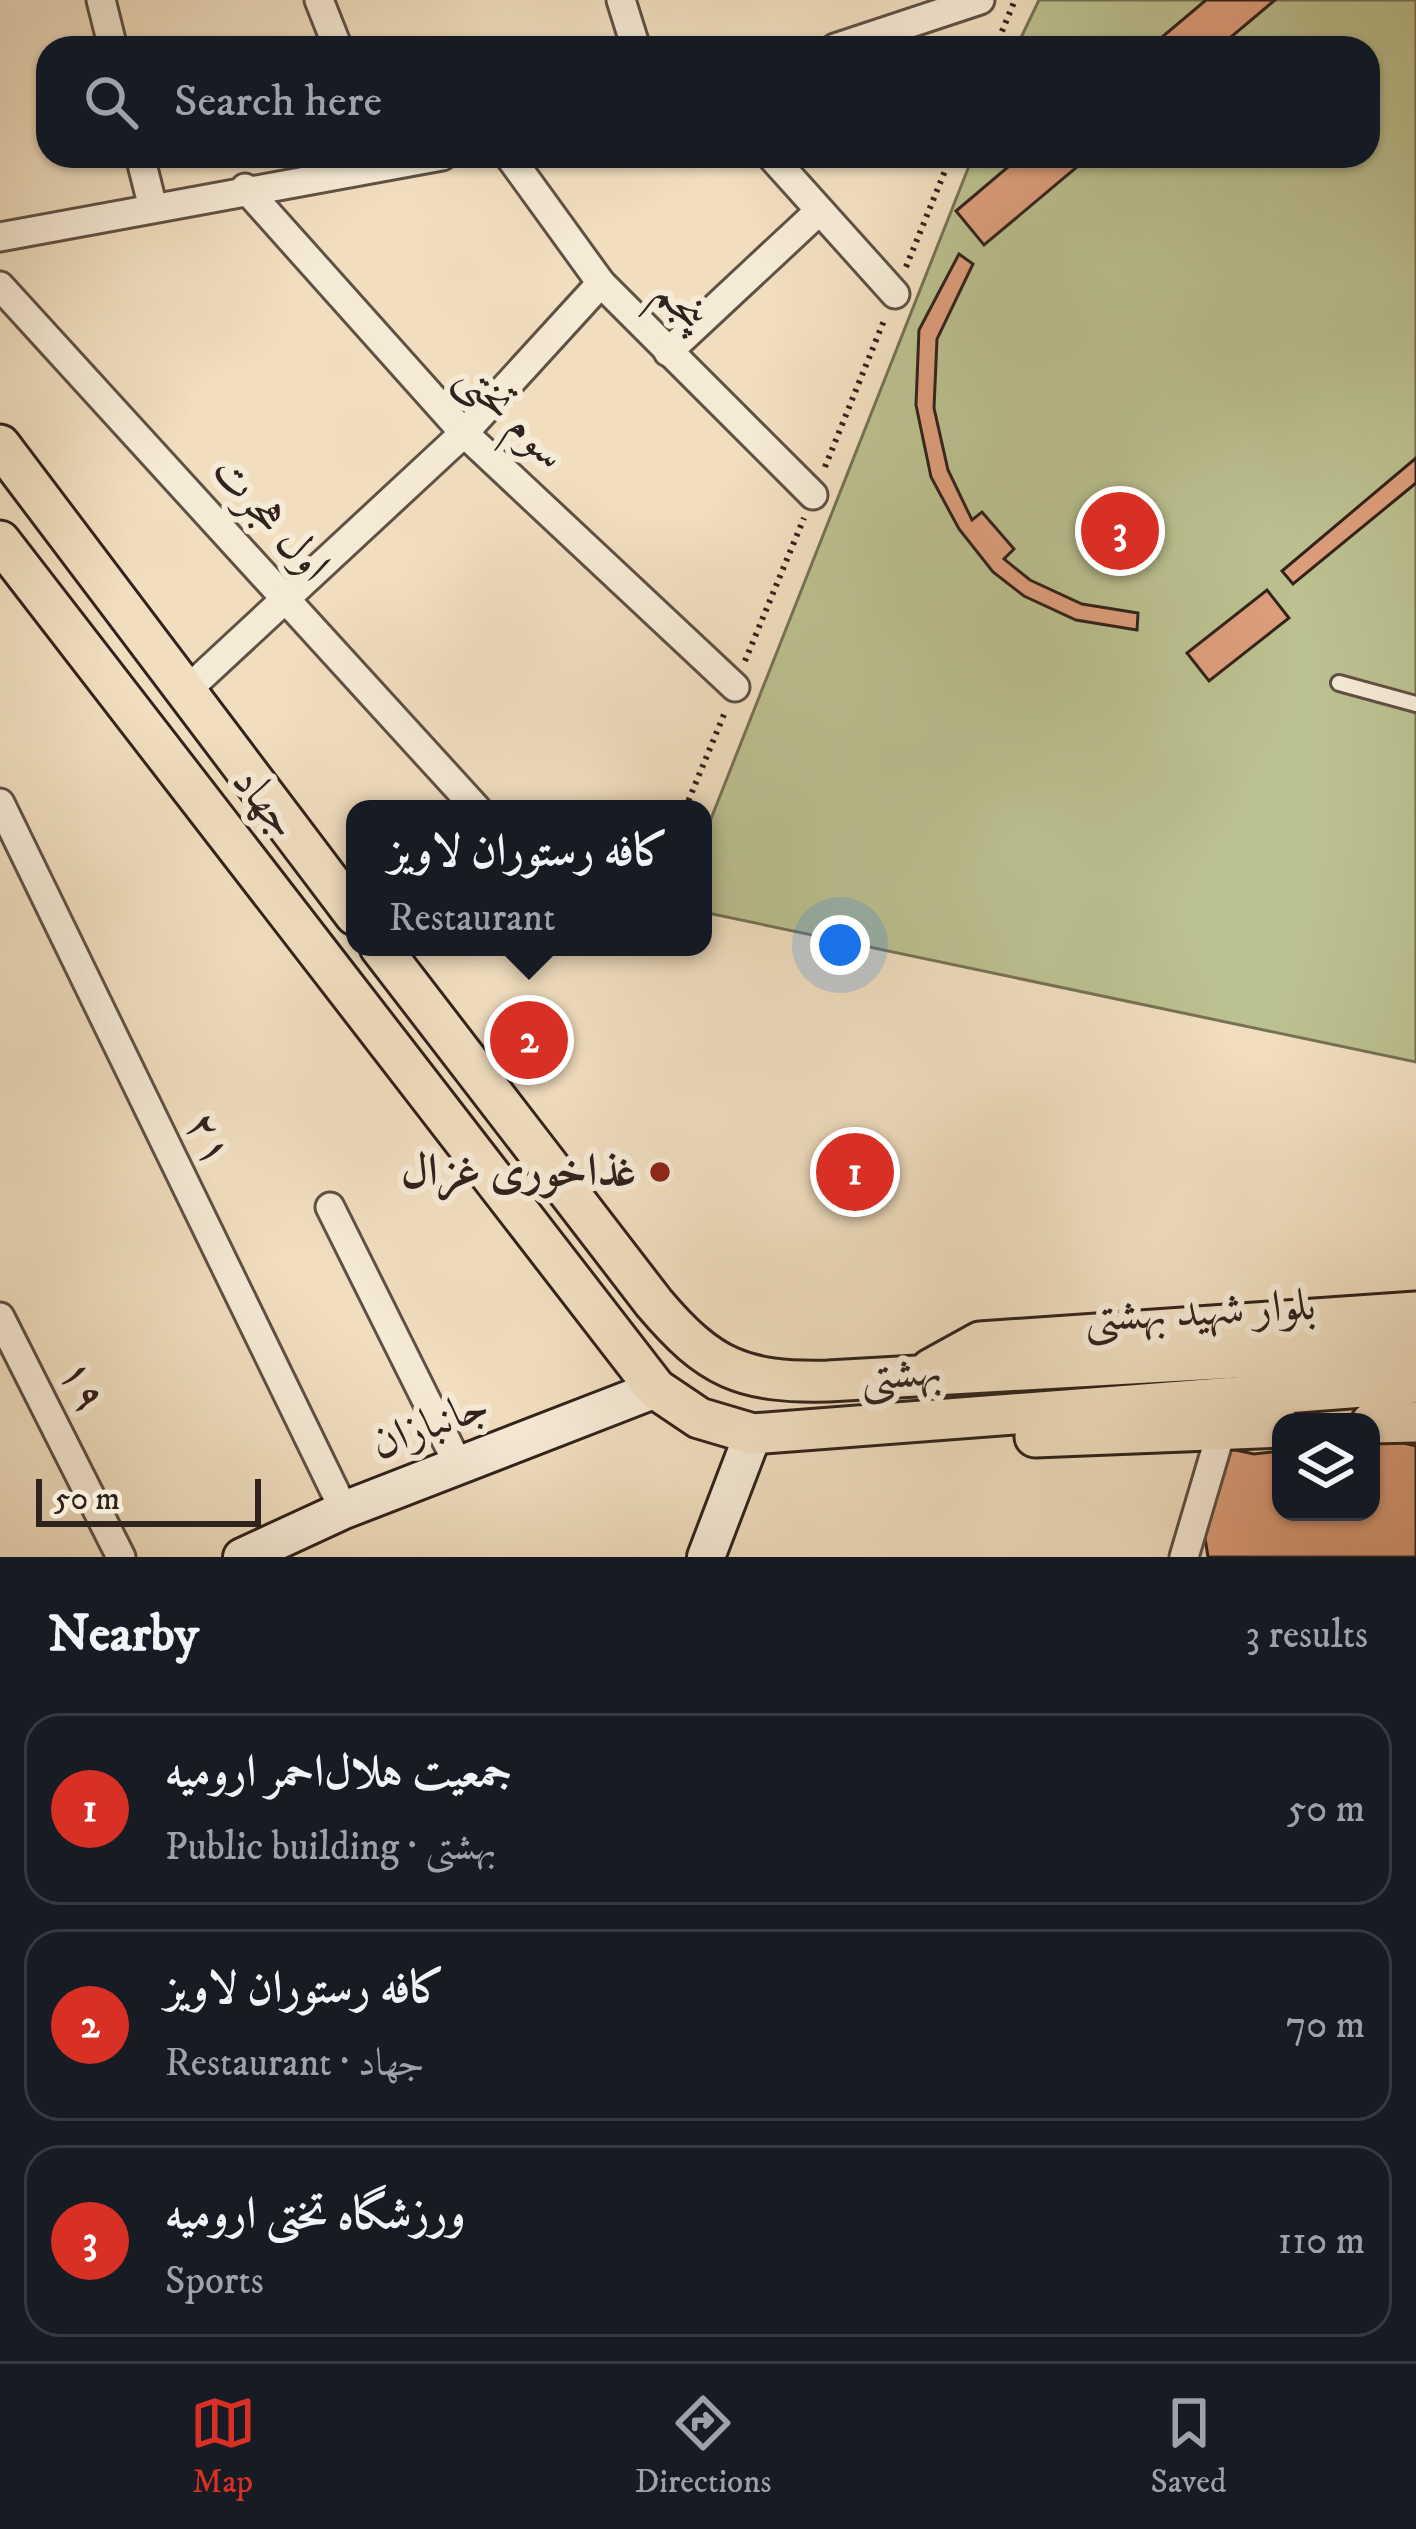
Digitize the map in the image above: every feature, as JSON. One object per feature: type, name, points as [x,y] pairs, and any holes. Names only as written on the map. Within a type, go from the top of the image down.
[{"type":"main road","name":"جهاد","points":[[0,445],[346,903]]},
{"type":"main road","name":"جهاد","points":[[0,541],[656,1389],[699,1418],[753,1434],[814,1430]]},
{"type":"main road","name":"بهشتی","points":[[387,956],[693,1349],[733,1371],[776,1382],[990,1372]]},
{"type":"main road","points":[[917,1377],[980,1342],[1416,1312]]},
{"type":"main road","name":"بلوار شهید بهشتی","points":[[990,1372],[1416,1348]]},
{"type":"main road","name":"بلوار شهید بهشتی","points":[[996,1414],[1416,1383]]},
{"type":"main road","name":"جانبازان","points":[[256,1555],[344,1510],[656,1389]]},
{"type":"main road","name":"بهشتی","points":[[814,1430],[996,1414]]},
{"type":"main road","points":[[911,1421],[986,1439],[1272,1426]]},
{"type":"main road","points":[[1380,1423],[1416,1422]]},
{"type":"main road","points":[[706,1557],[753,1434]]},
{"type":"street","points":[[101,0],[110,36]]},
{"type":"street","points":[[319,0],[333,36]]},
{"type":"street","points":[[621,0],[632,36]]},
{"type":"street","points":[[858,36],[900,13],[980,0]]},
{"type":"street","points":[[143,168],[153,208]]},
{"type":"street","points":[[0,236],[343,168]]},
{"type":"street","name":"پنجم","points":[[518,168],[602,283],[813,495]]},
{"type":"street","points":[[781,168],[895,294]]},
{"type":"street","name":"سوم تختی","points":[[245,188],[464,433],[735,687]]},
{"type":"street","points":[[668,352],[818,212]]},
{"type":"street","points":[[184,693],[464,433],[602,283]]},
{"type":"street","name":"اول هجرت","points":[[0,286],[470,800]]},
{"type":"street","name":"۲۱","points":[[0,803],[344,1510]]},
{"type":"street","points":[[330,1207],[459,1466]]},
{"type":"street","name":"۱۹","points":[[0,1317],[121,1557]]},
{"type":"street","points":[[1184,1557],[1222,1429]]},
{"type":"lane","points":[[1340,683],[1416,704]]},
{"type":"path","points":[[1000,36],[1015,0]]},
{"type":"green space","points":[[1039,0],[1416,0],[1416,1062],[712,914],[712,816],[968,168],[1380,168],[1380,36],[1022,36]]},
{"type":"building","points":[[1206,0],[1275,0],[1232,36],[1163,36]]},
{"type":"building","points":[[1007,168],[1076,168],[984,245],[956,211]]},
{"type":"building","points":[[959,254],[973,264],[937,339],[934,408],[948,470],[972,520],[982,512],[1014,549],[1004,559],[1030,580],[1082,604],[1138,613],[1137,630],[1076,620],[1024,596],[993,572],[959,529],[931,477],[916,405],[919,330]]},
{"type":"building","points":[[1416,458],[1416,483],[1293,584],[1282,571]]},
{"type":"building","points":[[1267,590],[1289,618],[1209,681],[1187,653]]},
{"type":"building","points":[[1380,1437],[1416,1446],[1416,1557],[1208,1557],[1205,1538],[1226,1448],[1272,1452],[1272,1521],[1380,1521]]},
{"type":"place","name":"ورزشگاه تختی ارومیه","points":[[1120,531]]},
{"type":"place","name":"کافه رستوران لاویز","points":[[529,1040]]},
{"type":"place","name":"غذاخوری غزال","points":[[660,1172]]},
{"type":"place","name":"جمعیت هلال‌احمر ارومیه","points":[[855,1172]]}]
